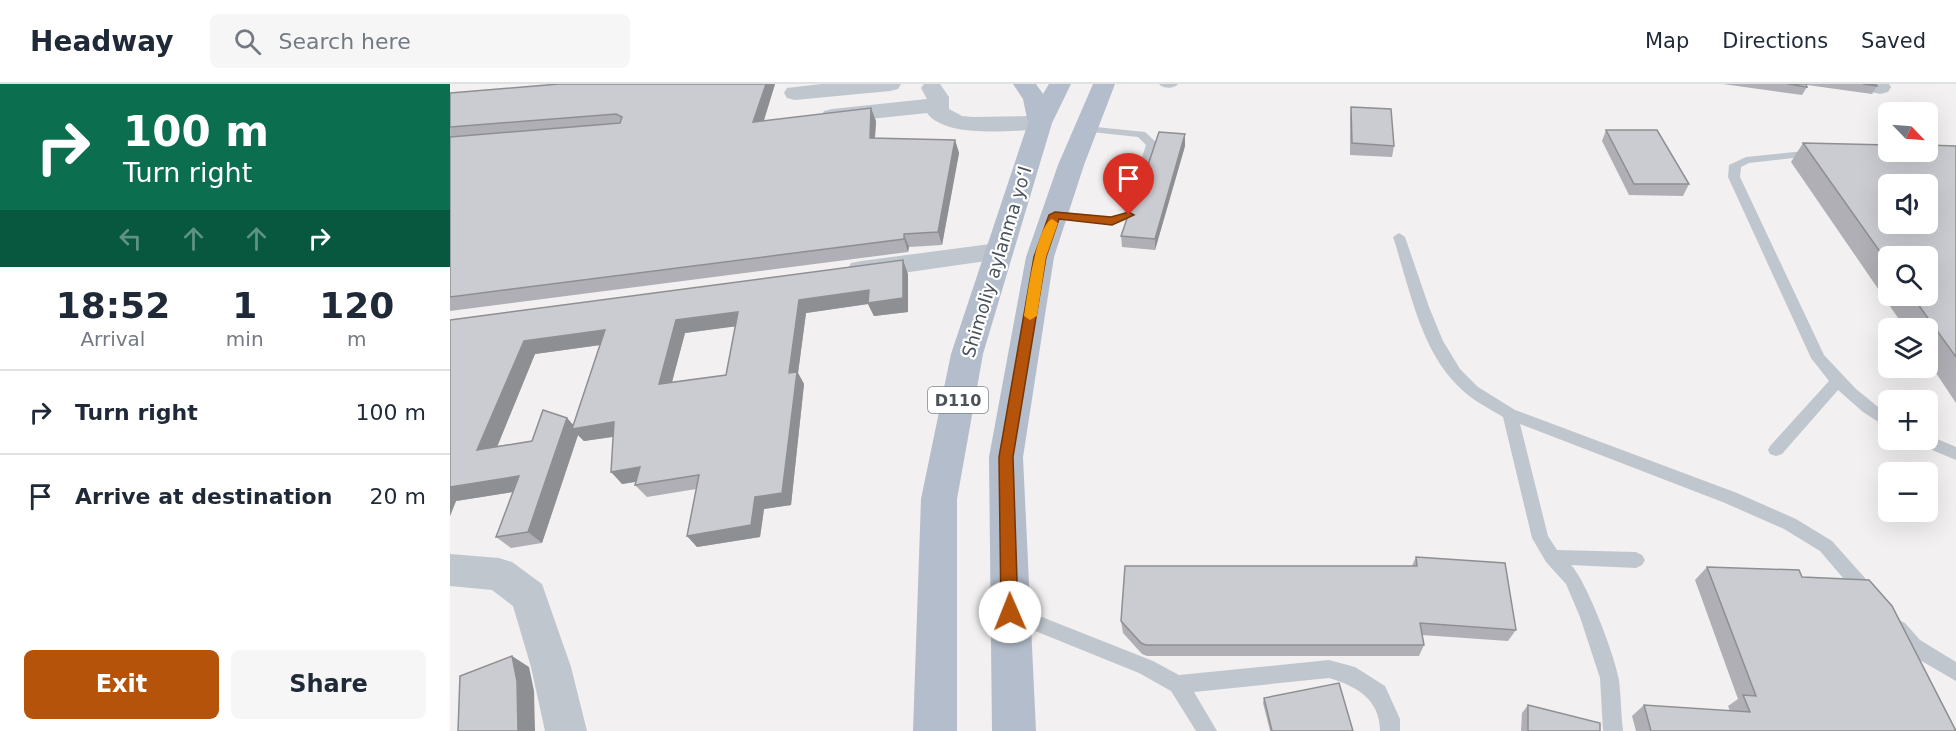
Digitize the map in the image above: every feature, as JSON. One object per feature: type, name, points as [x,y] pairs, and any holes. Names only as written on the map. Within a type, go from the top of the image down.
[{"type":"main road","points":[[1024,84],[1035,99],[1040,123]]},
{"type":"main road","name":"Shimoliy aylanma yoʻl","points":[[935,731],[939,499],[967,354],[1040,123],[1060,84]]},
{"type":"main road","name":"D110","points":[[1014,731],[1006,457],[1040,257],[1104,84]]},
{"type":"street","points":[[795,93],[890,84]]},
{"type":"street","points":[[925,84],[935,90],[938,112],[956,122],[1040,123]]},
{"type":"street","points":[[816,117],[938,105]]},
{"type":"street","points":[[835,273],[998,252]]},
{"type":"street","points":[[450,570],[499,574],[529,596],[551,667],[566,731]]},
{"type":"lane","points":[[1164,84],[1173,84]]},
{"type":"lane","points":[[1055,215],[1112,221],[1129,215],[1152,144],[1141,134],[1086,129]]},
{"type":"lane","points":[[1814,153],[1746,160],[1735,165],[1734,177],[1818,358],[1836,382],[1860,405],[1878,416]]},
{"type":"lane","points":[[1400,237],[1432,334],[1456,374],[1479,395],[1510,414],[1731,498],[1790,525],[1826,546],[1874,602]]},
{"type":"lane","points":[[1776,450],[1836,382]]},
{"type":"lane","points":[[1510,414],[1540,538],[1552,557],[1573,579],[1589,617],[1609,678],[1613,731]]},
{"type":"lane","points":[[1938,446],[1956,454]]},
{"type":"lane","points":[[1552,557],[1636,561]]},
{"type":"lane","points":[[1010,612],[1146,668],[1178,684],[1207,731]]},
{"type":"lane","points":[[1890,620],[1914,646],[1956,672]]},
{"type":"lane","points":[[1178,684],[1329,669],[1355,676],[1378,693],[1390,719],[1390,731]]},
{"type":"building","points":[[559,84],[766,84],[753,122],[871,108],[870,138],[955,140],[938,232],[904,234],[904,239],[450,297],[450,137],[620,123],[622,117],[616,114],[450,127],[450,93]]},
{"type":"building","points":[[1788,84],[1806,84],[1807,87]]},
{"type":"building","points":[[1351,107],[1391,109],[1394,146],[1352,143]]},
{"type":"building","points":[[1606,130],[1657,130],[1689,184],[1634,184]]},
{"type":"building","points":[[1159,132],[1185,134],[1155,239],[1121,236],[1130,210],[1134,207]]},
{"type":"building","points":[[1803,143],[1878,145],[1878,162],[1938,162],[1938,145],[1956,146],[1956,357],[1938,332],[1938,318],[1928,318],[1919,306],[1938,306],[1938,246],[1878,246],[1878,249]]},
{"type":"building","points":[[903,260],[903,298],[868,303],[869,290],[799,300],[789,373],[797,372],[782,493],[755,497],[751,525],[687,536],[699,475],[635,485],[640,467],[611,472],[614,422],[572,429],[605,330],[524,341],[477,450],[532,441],[543,410],[567,418],[528,532],[496,537],[519,476],[450,487],[450,320]],"holes":[[[738,312],[726,375],[659,384],[676,320]]]},
{"type":"building","points":[[1416,557],[1505,563],[1516,630],[1420,623],[1424,645],[1146,645],[1141,643],[1121,621],[1125,566],[1417,566]]},
{"type":"building","points":[[1707,567],[1799,570],[1802,577],[1869,580],[1892,606],[1956,731],[1651,731],[1644,705],[1750,712],[1743,695],[1756,696]]},
{"type":"building","points":[[512,656],[517,681],[518,731],[458,731],[460,676]]},
{"type":"building","points":[[1339,683],[1353,731],[1272,731],[1264,698]]},
{"type":"building","points":[[1528,705],[1600,723],[1600,731],[1528,731]]},
{"type":"slow traffic","points":[[1030,316],[1040,257],[1052,223]]},
{"type":"route","points":[[1010,612],[1006,457],[1040,257],[1055,215],[1112,221],[1129,215]]}]
